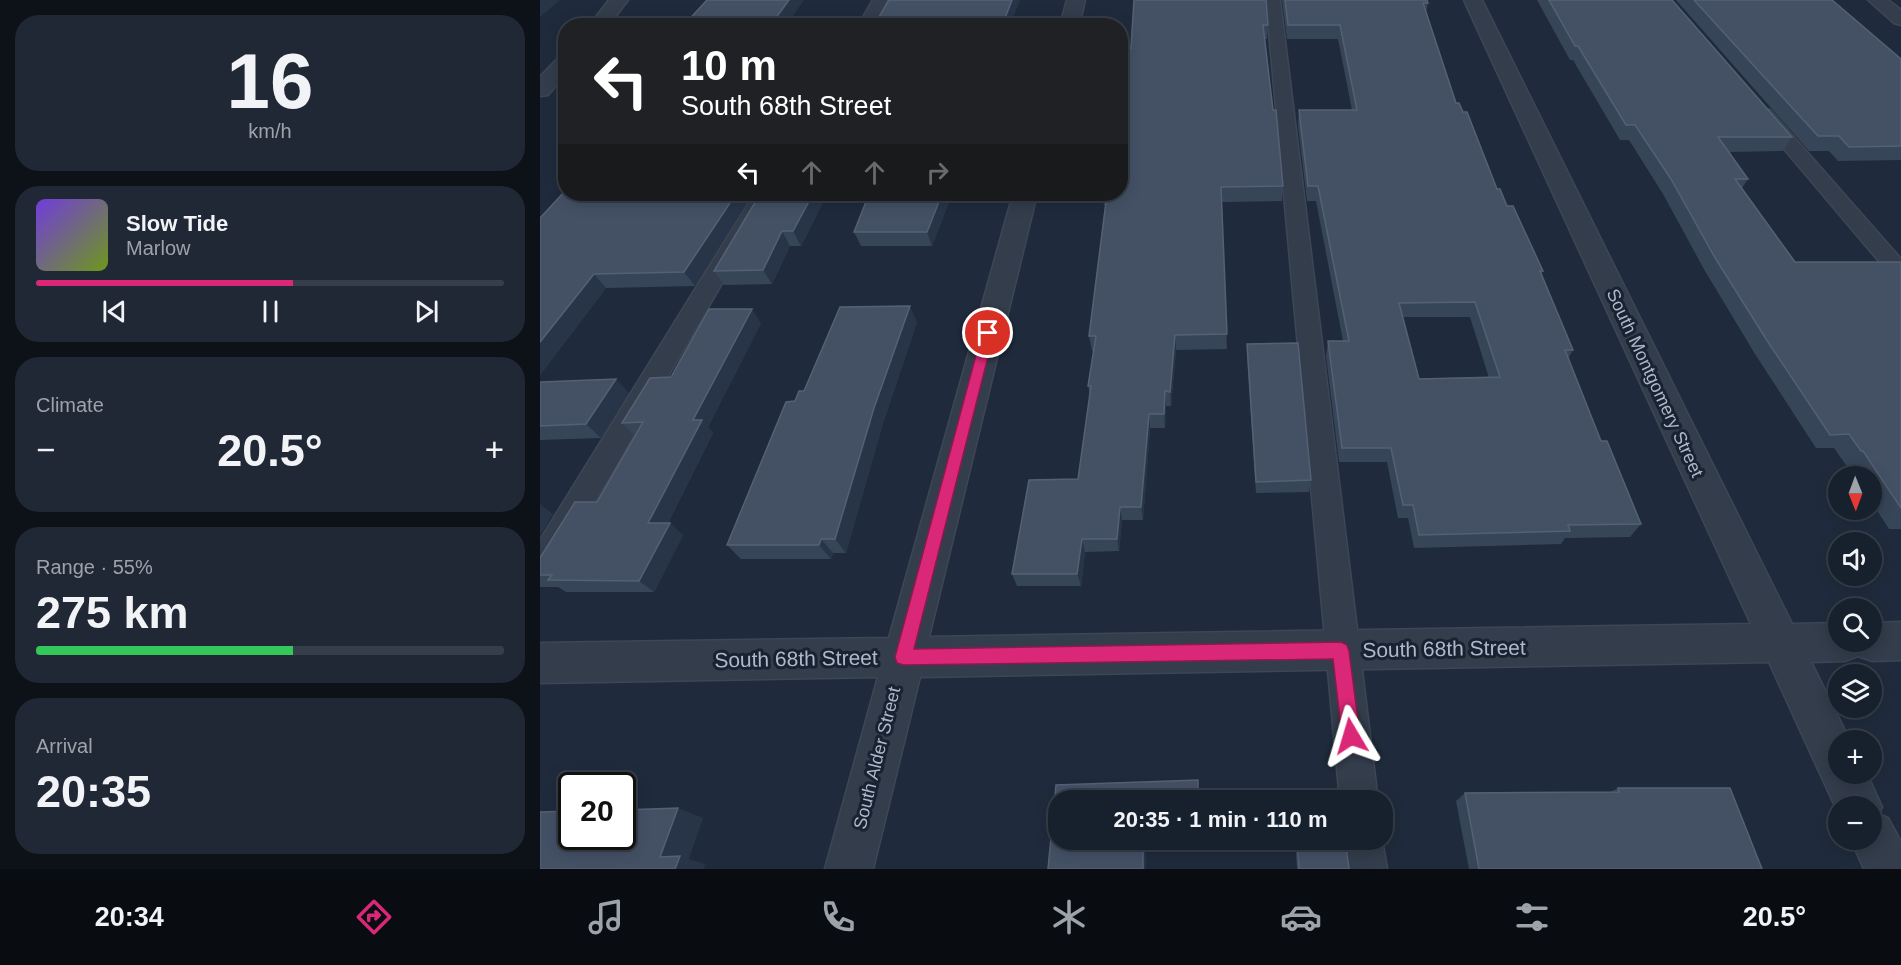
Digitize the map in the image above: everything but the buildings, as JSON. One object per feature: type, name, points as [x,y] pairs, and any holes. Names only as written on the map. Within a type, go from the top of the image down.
[{"type":"street","points":[[604,18],[619,0]]},
{"type":"street","points":[[1071,18],[1076,0]]},
{"type":"street","name":"South Montgomery Street","points":[[1473,0],[1828,743]]},
{"type":"street","points":[[1877,0],[1901,19]]},
{"type":"street","points":[[540,90],[558,71]]},
{"type":"street","name":"South Alder Street","points":[[849,869],[1023,201]]},
{"type":"street","points":[[1882,642],[1901,641]]},
{"type":"street","name":"South 68th Street","points":[[540,663],[1828,642]]},
{"type":"street","points":[[1880,850],[1889,869]]},
{"type":"lane","points":[[870,18],[880,0]]},
{"type":"lane","points":[[1272,0],[1358,790]]},
{"type":"lane","points":[[1749,97],[1901,273]]},
{"type":"lane","points":[[540,567],[760,201]]},
{"type":"lane","points":[[1364,850],[1367,869]]},
{"type":"route","points":[[988,333],[903,657],[1341,651],[1351,736]]}]
